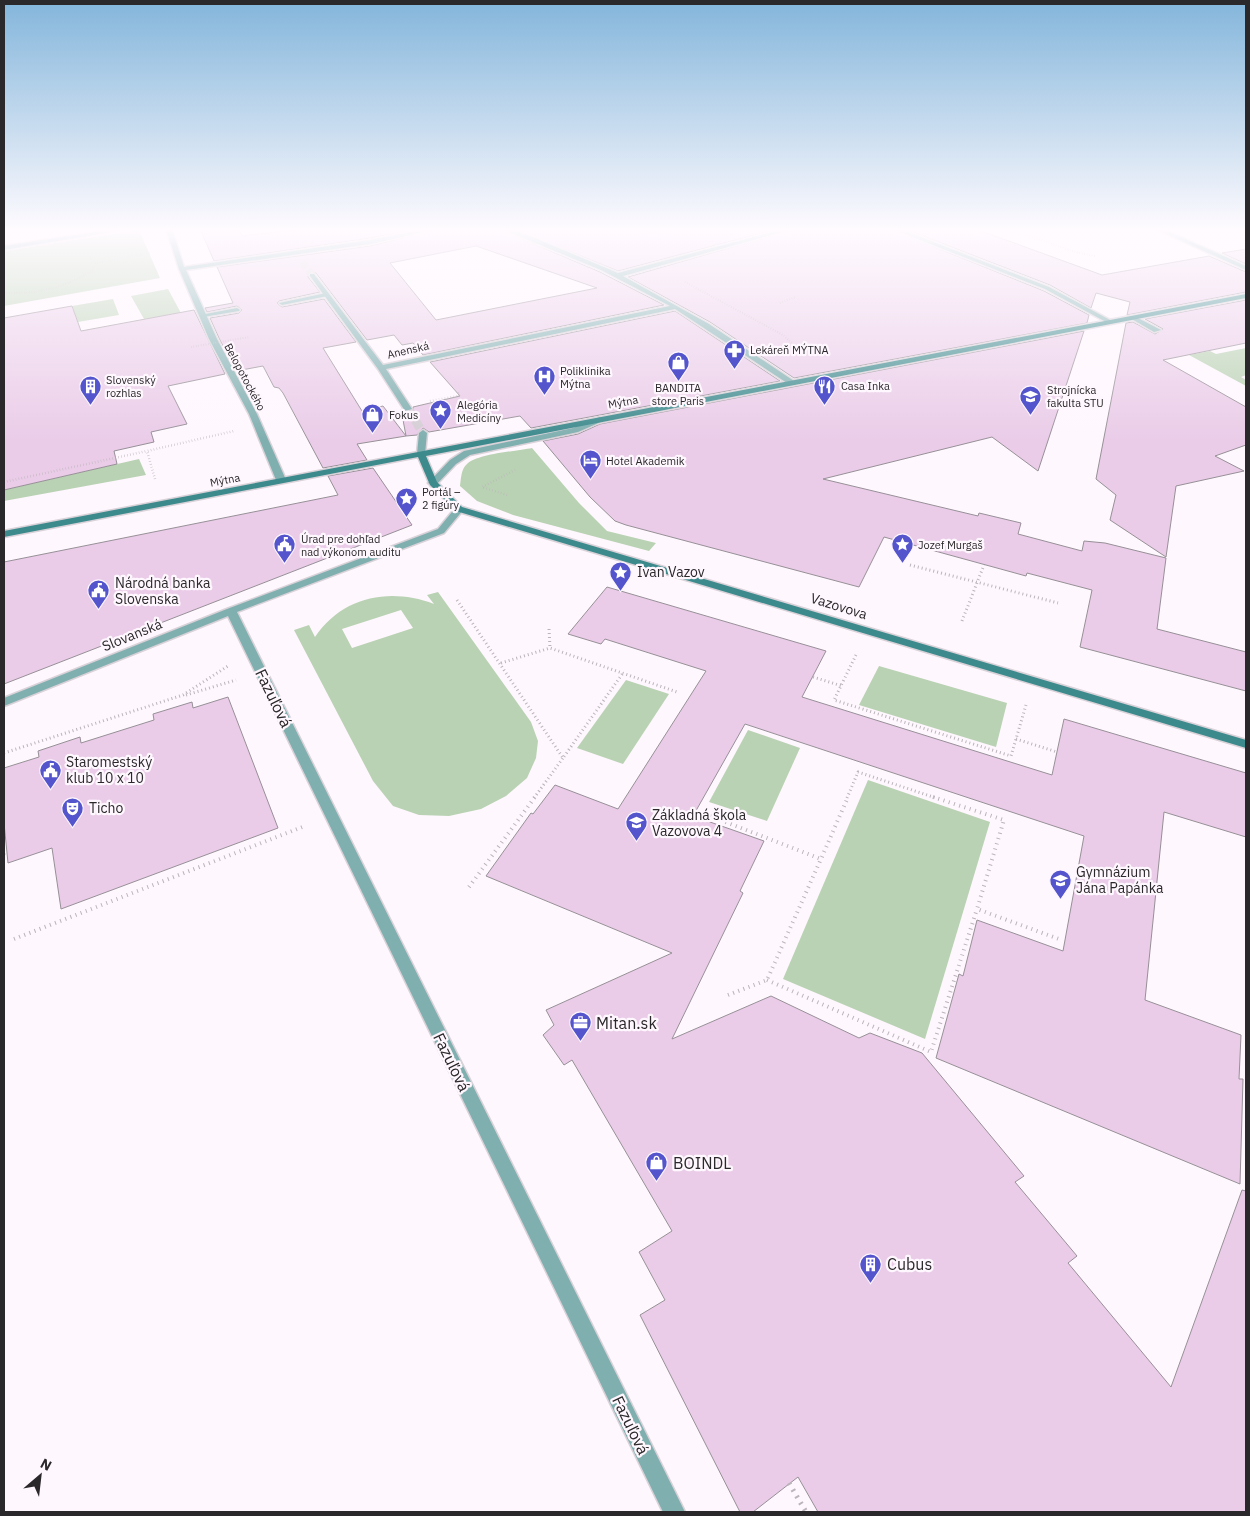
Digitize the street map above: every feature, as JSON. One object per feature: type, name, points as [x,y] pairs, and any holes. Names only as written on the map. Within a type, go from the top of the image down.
[{"type":"main road","name":"Mýtna","points":[[4,534],[1226,300]]},
{"type":"main road","name":"Vazovova","points":[[421,454],[433,483],[459,509],[1246,744]]},
{"type":"street","name":"Belopotockého","points":[[196,300],[217,347],[253,414],[281,480]]},
{"type":"street","points":[[282,303],[300,300]]},
{"type":"street","points":[[330,300],[381,368],[408,409]]},
{"type":"street","points":[[661,300],[793,383]]},
{"type":"street","points":[[1069,300],[1108,321]]},
{"type":"street","name":"Anenská","points":[[381,368],[674,307]]},
{"type":"street","points":[[203,316],[238,310]]},
{"type":"street","points":[[1132,317],[1158,330]]},
{"type":"street","points":[[433,483],[454,462],[467,453],[575,430],[602,418]]},
{"type":"street","points":[[421,454],[424,433]]},
{"type":"street","name":"Slovanská","points":[[4,702],[231,611],[440,531],[459,509]]},
{"type":"street","name":"Fazuľová","points":[[231,611],[674,1512]]},
{"type":"path","points":[[718,300],[783,335],[799,349]]},
{"type":"path","points":[[780,303],[790,300]]},
{"type":"path","points":[[191,348],[249,337]]},
{"type":"path","points":[[428,401],[459,396],[458,391]]},
{"type":"path","points":[[4,482],[219,434]]},
{"type":"path","points":[[147,450],[157,484]]},
{"type":"path","points":[[510,496],[482,486],[521,467]]},
{"type":"path","points":[[910,565],[1058,603]]},
{"type":"path","points":[[962,620],[984,565]]},
{"type":"path","points":[[457,600],[563,758]]},
{"type":"path","points":[[550,629],[550,648]]},
{"type":"path","points":[[501,663],[550,648],[677,692]]},
{"type":"path","points":[[857,650],[834,700],[1012,756],[1027,700]]},
{"type":"path","points":[[183,696],[251,651]]},
{"type":"path","points":[[4,753],[262,673]]},
{"type":"path","points":[[470,887],[623,673]]},
{"type":"path","points":[[813,677],[842,686]]},
{"type":"path","points":[[1016,739],[1057,752]]},
{"type":"path","points":[[728,994],[767,980],[931,1052],[1004,820],[858,772],[767,980]]},
{"type":"path","points":[[705,814],[821,859]]},
{"type":"path","points":[[14,940],[332,816]]},
{"type":"path","points":[[976,909],[1058,939]]},
{"type":"path","points":[[789,1484],[806,1512]]},
{"type":"green space","points":[[4,300],[39,300],[4,306]]},
{"type":"green space","points":[[113,300],[119,315],[78,322],[72,306]]},
{"type":"green space","points":[[133,300],[174,300],[188,326],[181,328],[174,314],[144,319]]},
{"type":"green space","points":[[1246,348],[1246,375],[1241,377],[1246,380],[1246,386],[1189,355],[1210,351],[1216,354]]},
{"type":"green space","points":[[532,448],[579,503],[607,531],[656,543],[649,551],[513,515],[477,501],[460,486],[464,469],[472,461],[488,455]]},
{"type":"green space","points":[[139,459],[146,475],[4,501],[4,490]]},
{"type":"green space","points":[[438,592],[531,722],[538,741],[536,758],[527,778],[506,796],[481,809],[449,816],[419,815],[393,806],[373,781],[294,630],[309,625],[315,637],[326,623],[353,604],[384,596],[400,596],[434,604],[427,595]],"holes":[[[401,610],[413,628],[352,648],[342,629]]]},
{"type":"green space","points":[[879,666],[1007,703],[996,747],[859,705]]},
{"type":"green space","points":[[626,680],[669,694],[623,764],[577,748]]},
{"type":"green space","points":[[748,730],[800,748],[767,821],[709,802]]},
{"type":"green space","points":[[868,780],[990,822],[925,1039],[783,979]]},
{"type":"building","points":[[232,300],[285,300],[277,303],[282,307],[325,300],[356,342],[323,348],[362,411],[383,406],[406,436],[357,444],[367,460],[323,468],[283,393],[279,388],[274,387],[263,366],[236,371],[210,318],[239,313],[242,310],[237,306],[207,312],[205,308],[233,303]]},
{"type":"building","points":[[336,300],[420,300],[436,320],[538,300],[654,300],[664,305],[423,355],[413,343],[402,345],[394,335],[367,340]]},
{"type":"building","points":[[669,300],[1060,300],[1089,315],[1087,323],[794,378],[710,322]]},
{"type":"building","points":[[1076,300],[1094,300],[1091,308]]},
{"type":"building","points":[[1121,300],[1206,300],[1127,315],[1130,302]]},
{"type":"building","points":[[1246,300],[1246,343],[1163,360],[1246,407],[1246,445],[1215,456],[1244,471],[1176,486],[1166,557],[1110,520],[1116,495],[1096,479],[1126,323],[1133,322],[1155,334],[1163,329],[1145,319]]},
{"type":"building","name":"Slovenský rozhlas","points":[[72,306],[81,331],[194,310],[225,374],[168,386],[187,424],[151,432],[154,442],[114,451],[117,464],[4,490],[4,318]]},
{"type":"building","points":[[675,311],[780,381],[531,428],[520,416],[429,432],[423,428],[417,435],[406,436],[401,409],[406,413],[413,411],[413,407],[460,396],[430,362]]},
{"type":"building","points":[[1084,331],[1038,471],[992,437],[823,479],[978,516],[979,513],[1021,523],[1018,534],[1082,551],[1084,541],[1105,543],[1166,558],[1157,629],[1246,652],[1246,691],[1080,647],[1092,590],[1027,573],[1026,576],[884,537],[859,587],[626,525],[615,521],[590,497],[543,441],[578,434],[600,424]]},
{"type":"building","name":"Národná banka Slovenska","points":[[373,468],[412,525],[4,684],[4,562],[338,495],[328,476]]},
{"type":"building","points":[[607,587],[826,651],[802,697],[1052,775],[1064,719],[1246,773],[1246,837],[1164,812],[1145,1000],[1241,1035],[1239,1079],[1243,1079],[1240,1184],[936,1058],[959,974],[963,976],[977,920],[1063,951],[1084,836],[745,724],[693,816],[764,841],[740,891],[743,893],[672,1039],[771,996],[859,1038],[870,1033],[922,1053],[1024,1176],[1015,1182],[1077,1256],[1068,1263],[1171,1387],[1242,1190],[1246,1191],[1246,1512],[818,1512],[798,1477],[753,1512],[740,1512],[640,1315],[665,1300],[639,1252],[672,1231],[572,1060],[564,1065],[543,1035],[554,1025],[546,1010],[672,953],[486,876],[531,813],[533,814],[555,785],[618,809],[706,671],[605,639],[601,644],[568,634]]},
{"type":"building","points":[[228,697],[278,828],[61,909],[52,848],[8,863],[4,823],[4,768],[39,757],[38,751],[80,737],[81,743],[154,720],[153,714],[192,702],[193,708]]},
{"type":"tunnel","points":[[408,409],[423,433]]},
{"type":"place","name":"Lekáreň MÝTNA","points":[[734,369]]},
{"type":"place","name":"BANDITA store Paris","points":[[678,381]]},
{"type":"place","name":"Poliklinika Mýtna","points":[[544,396]]},
{"type":"place","name":"Slovenský rozhlas","points":[[90,405]]},
{"type":"place","name":"Casa Inka","points":[[825,405]]},
{"type":"place","name":"Strojnícka fakulta STU","points":[[1031,415]]},
{"type":"place","name":"Alegória Medicíny","points":[[441,430]]},
{"type":"place","name":"Fokus","points":[[373,434]]},
{"type":"place","name":"Hotel Akademik","points":[[590,480]]},
{"type":"place","name":"Portál – 2 figúry","points":[[406,517]]},
{"type":"place","name":"Úrad pre dohľad nad výkonom auditu","points":[[285,564]]},
{"type":"place","name":"Jozef Murgaš","points":[[902,564]]},
{"type":"place","name":"Ivan Vazov","points":[[621,591]]},
{"type":"place","name":"Národná banka Slovenska","points":[[99,610]]},
{"type":"place","name":"Staromestský klub 10 x 10","points":[[50,789]]},
{"type":"place","name":"Ticho","points":[[73,827]]},
{"type":"place","name":"Základná škola Vazovova 4","points":[[636,842]]},
{"type":"place","name":"Gymnázium Jána Papánka","points":[[1060,899]]},
{"type":"place","name":"Mitan.sk","points":[[580,1042]]},
{"type":"place","name":"BOINDL","points":[[657,1182]]},
{"type":"place","name":"Cubus","points":[[871,1283]]}]
